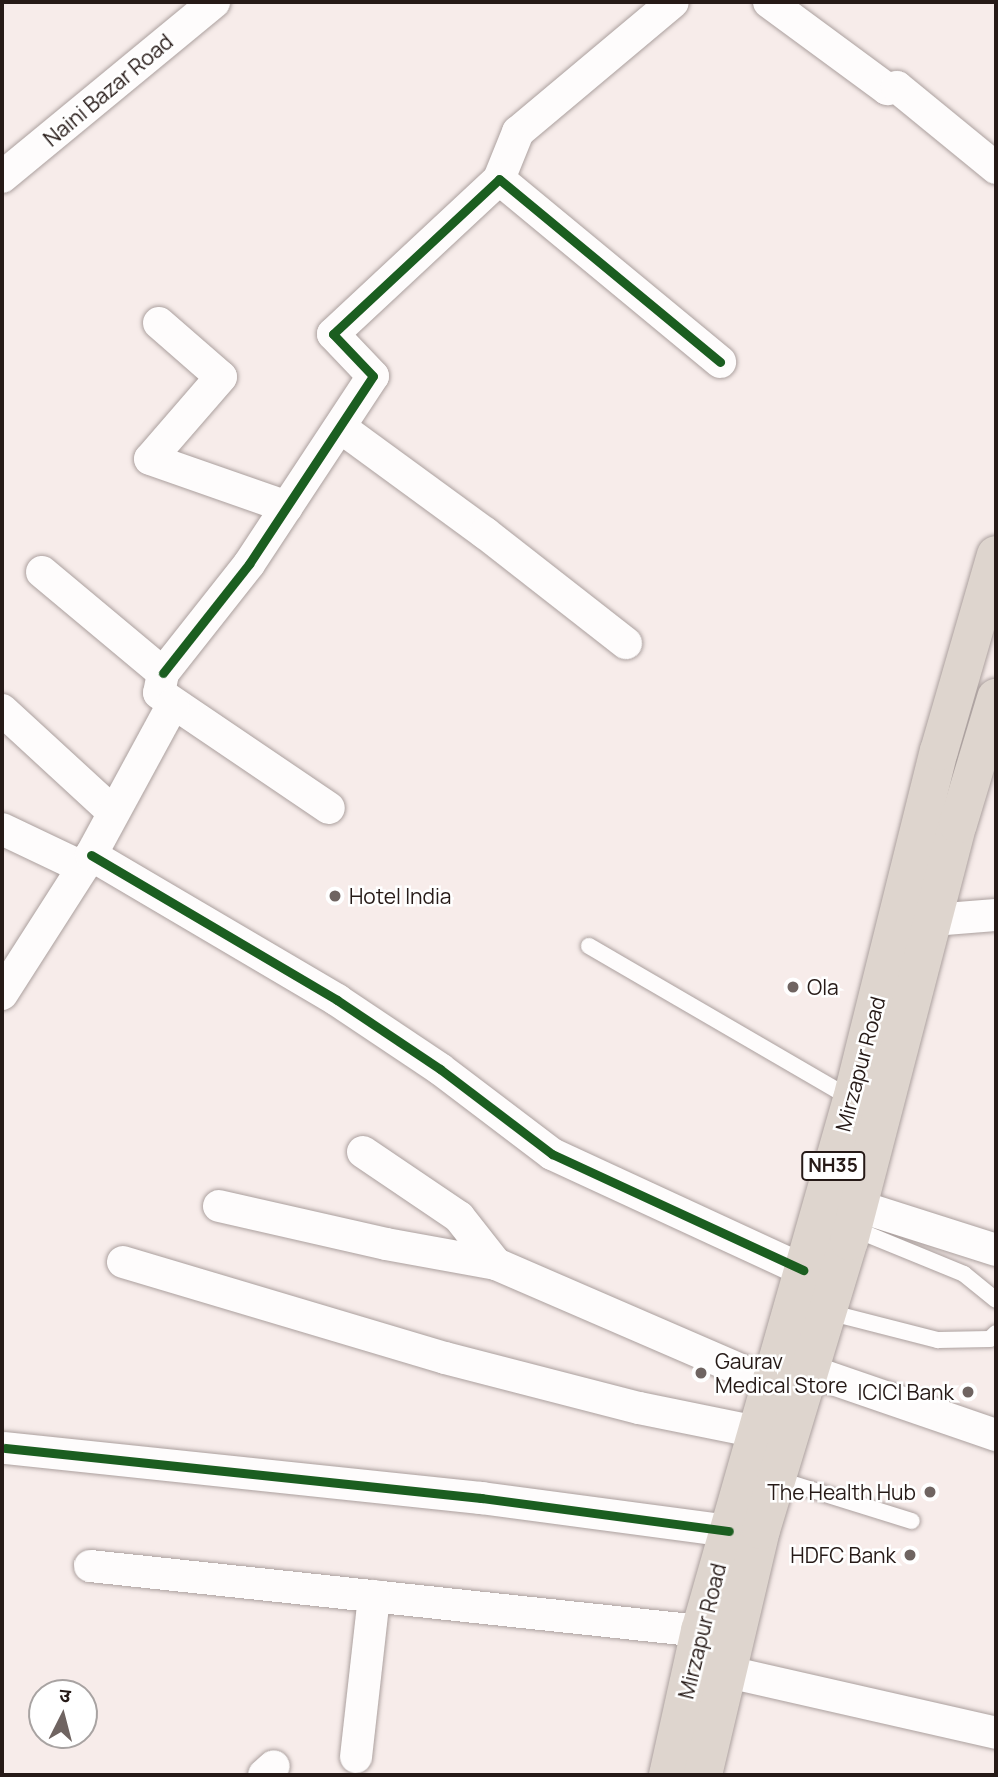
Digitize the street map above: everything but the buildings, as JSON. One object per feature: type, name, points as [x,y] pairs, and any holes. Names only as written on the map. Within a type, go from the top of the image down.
[{"type":"highway","name":"Mirzapur Road","points":[[703,1775],[777,1479],[794,1383],[803,1270],[852,1098],[939,751],[996,555]]},
{"type":"highway","name":"Mirzapur Road","points":[[668,1775],[700,1631],[757,1432],[794,1383],[828,1312],[933,920],[996,698]]},
{"type":"street","name":"Naini Bazar Road","points":[[2,177],[214,2]]},
{"type":"street","points":[[329,808],[159,693],[163,673],[249,564],[373,376],[333,334],[499,179],[518,132],[673,2]]},
{"type":"street","points":[[768,2],[887,89],[897,87],[996,168]]},
{"type":"street","points":[[499,179],[720,362]]},
{"type":"street","points":[[159,323],[221,377],[150,458],[287,507]]},
{"type":"street","points":[[340,427],[485,533],[626,643]]},
{"type":"street","points":[[42,572],[163,673]]},
{"type":"street","points":[[2,994],[86,861],[173,704]]},
{"type":"street","points":[[2,710],[112,811]]},
{"type":"street","points":[[2,829],[86,861],[337,1000],[440,1069],[552,1154],[803,1270]]},
{"type":"street","points":[[933,920],[996,915]]},
{"type":"street","points":[[363,1152],[459,1217],[496,1264]]},
{"type":"street","points":[[219,1206],[386,1244],[496,1264],[794,1383],[996,1435]]},
{"type":"street","points":[[855,1217],[996,1250]]},
{"type":"street","points":[[123,1262],[445,1358],[639,1408],[757,1432]]},
{"type":"street","points":[[5,1448],[481,1498],[729,1531]]},
{"type":"street","points":[[90,1566],[700,1631]]},
{"type":"street","points":[[356,1757],[374,1596]]},
{"type":"street","points":[[728,1672],[996,1733]]},
{"type":"lane","points":[[589,946],[852,1098]]},
{"type":"lane","points":[[855,1217],[964,1274],[996,1300]]},
{"type":"lane","points":[[828,1312],[938,1340],[990,1339],[996,1332]]},
{"type":"lane","points":[[777,1479],[912,1521]]},
{"type":"cycle path","points":[[163,673],[249,564],[373,376],[333,334],[499,179],[720,362]]},
{"type":"cycle path","points":[[91,855],[337,1000],[440,1069],[552,1154],[803,1270]]},
{"type":"cycle path","points":[[5,1448],[481,1498],[729,1531]]},
{"type":"place","name":"Hotel India","points":[[335,896]]},
{"type":"place","name":"Ola","points":[[793,987]]},
{"type":"place","name":"Gaurav Medical Store","points":[[701,1373]]},
{"type":"place","name":"ICICI Bank","points":[[968,1392]]},
{"type":"place","name":"The Health Hub","points":[[930,1492]]},
{"type":"place","name":"HDFC Bank","points":[[910,1555]]}]
